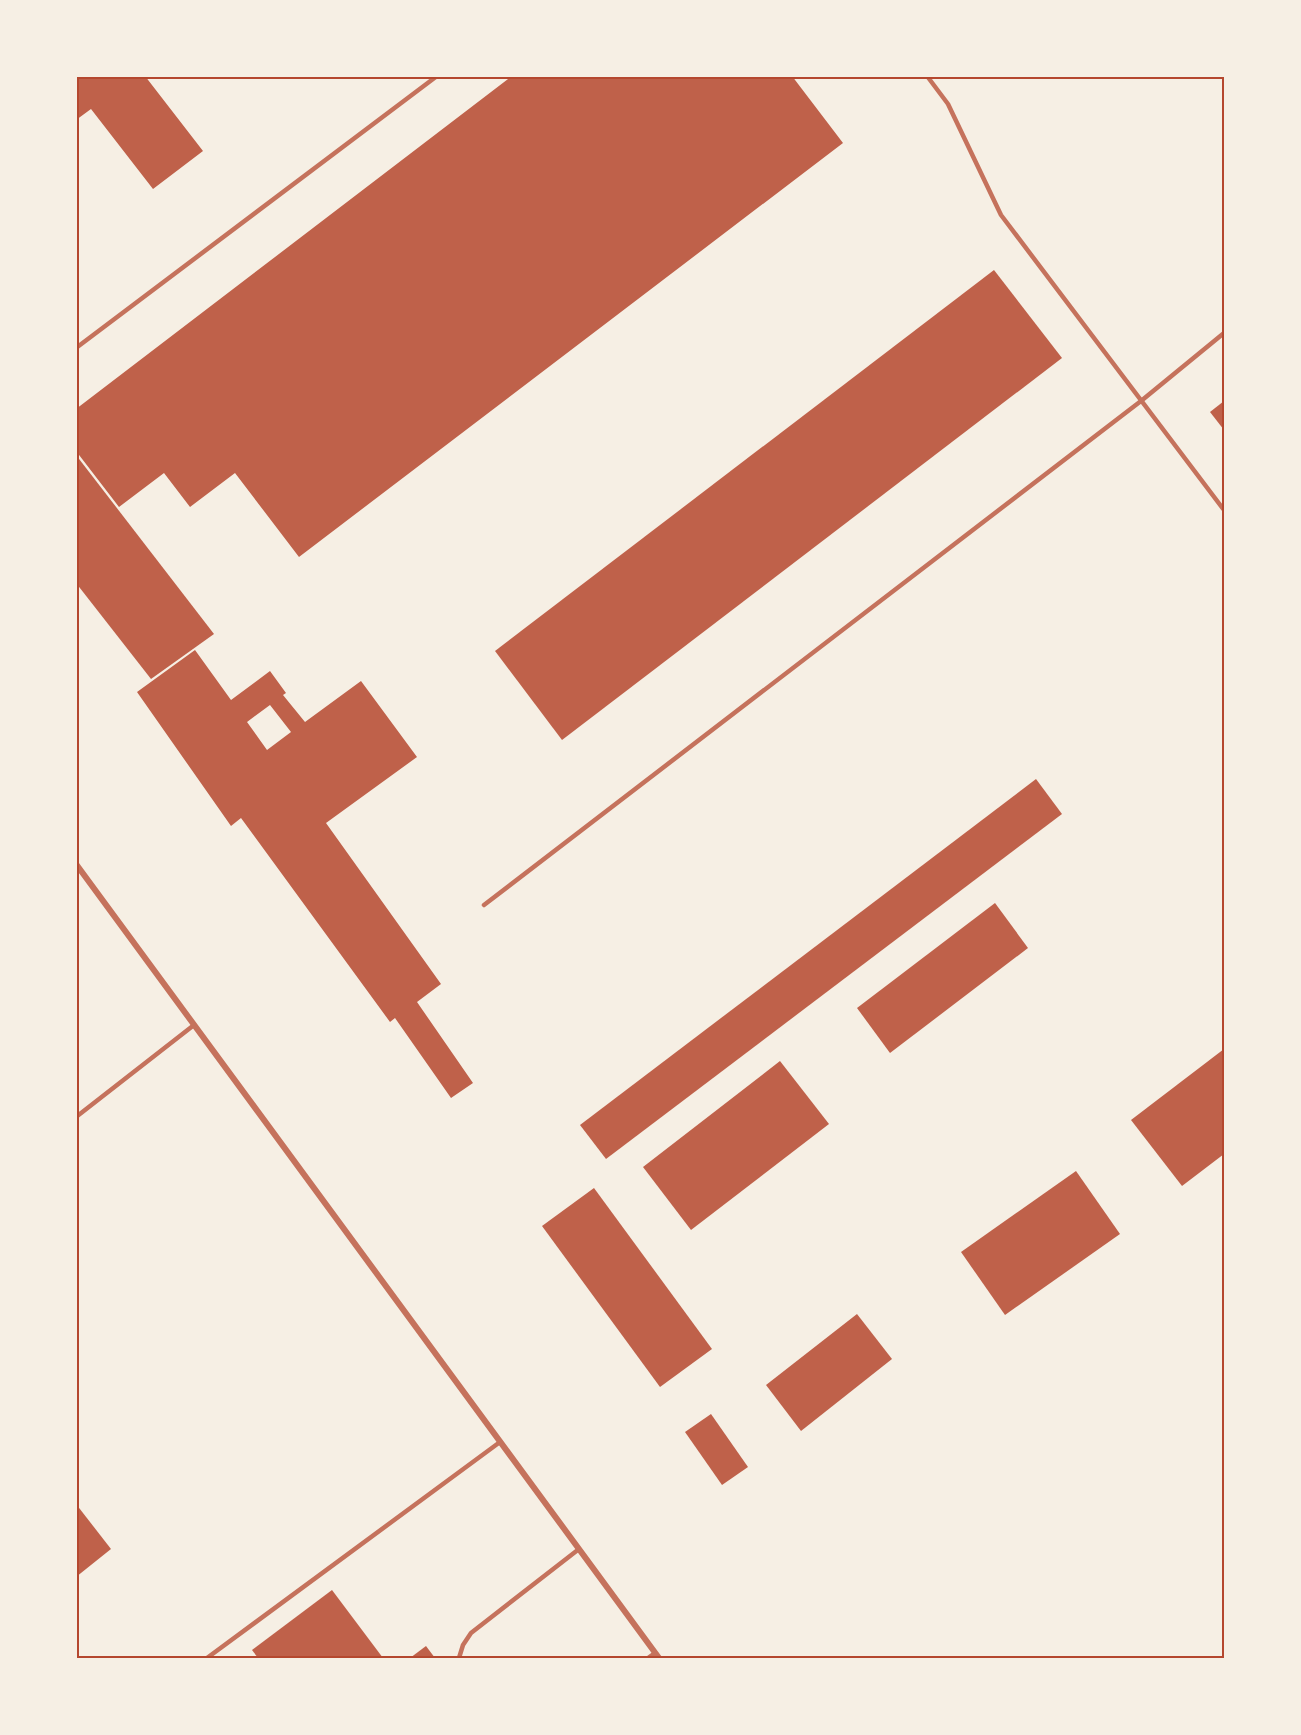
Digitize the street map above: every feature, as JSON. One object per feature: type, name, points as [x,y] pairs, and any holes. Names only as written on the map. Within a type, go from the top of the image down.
[{"type":"street","points":[[76,864],[657,1656]]},
{"type":"lane","points":[[76,348],[437,76]]},
{"type":"lane","points":[[927,76],[948,104],[1001,215],[1224,510]]},
{"type":"lane","points":[[484,905],[1142,401],[1224,333]]},
{"type":"lane","points":[[76,1117],[194,1024]]},
{"type":"lane","points":[[207,1659],[500,1442]]},
{"type":"lane","points":[[459,1659],[463,1645],[471,1633],[579,1549]]},
{"type":"lane","points":[[648,1659],[657,1656]]},
{"type":"building","points":[[76,76],[145,76],[203,151],[153,189],[91,109],[76,120]]},
{"type":"building","points":[[512,76],[792,76],[843,143],[299,557],[235,473],[190,507],[164,473],[119,507],[76,451],[76,409]]},
{"type":"building","points":[[994,270],[1062,358],[562,740],[495,651]]},
{"type":"building","points":[[1224,401],[1224,430],[1210,412]]},
{"type":"building","points":[[76,455],[214,634],[151,679],[76,583]]},
{"type":"building","points":[[195,650],[231,700],[270,671],[286,693],[283,695],[305,722],[361,681],[417,757],[326,823],[441,984],[417,1002],[473,1083],[451,1098],[395,1018],[390,1022],[241,818],[231,826],[137,692]],"holes":[[[270,705],[291,732],[267,750],[247,722]]]},
{"type":"building","points":[[1036,779],[1062,814],[606,1159],[580,1125]]},
{"type":"building","points":[[995,903],[1028,948],[890,1053],[857,1008]]},
{"type":"building","points":[[1224,1049],[1224,1154],[1182,1186],[1131,1120]]},
{"type":"building","points":[[780,1061],[829,1124],[691,1230],[643,1167]]},
{"type":"building","points":[[1076,1171],[1120,1234],[1005,1315],[961,1252]]},
{"type":"building","points":[[594,1188],[712,1349],[660,1387],[542,1226]]},
{"type":"building","points":[[857,1314],[892,1359],[801,1431],[766,1385]]},
{"type":"building","points":[[711,1414],[748,1467],[722,1485],[685,1432]]},
{"type":"building","points":[[76,1504],[111,1549],[76,1577]]},
{"type":"building","points":[[332,1590],[383,1658],[258,1658],[252,1650]]},
{"type":"building","points":[[426,1646],[435,1658],[410,1658]]}]
